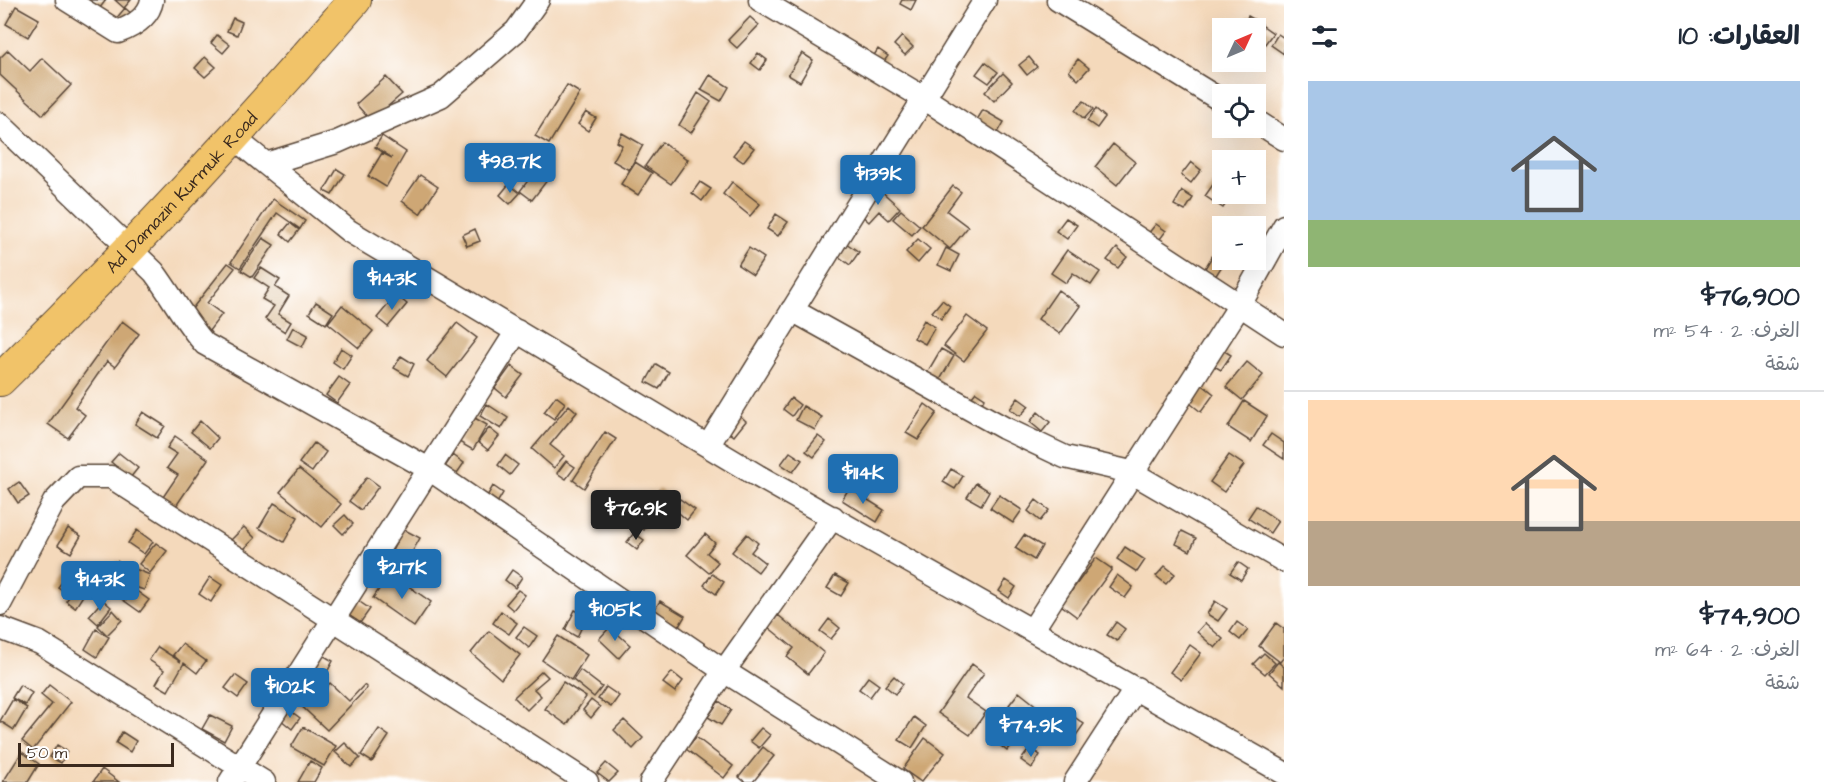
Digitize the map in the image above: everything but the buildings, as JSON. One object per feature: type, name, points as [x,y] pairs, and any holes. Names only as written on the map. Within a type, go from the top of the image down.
[{"type":"highway","name":"Ad Damazin Kurmuk Road","points":[[0,380],[131,248],[234,138],[355,0]]},
{"type":"street","points":[[67,0],[118,32],[134,26],[150,8],[152,0]]},
{"type":"street","points":[[266,164],[337,142],[441,96],[516,31],[538,0]]},
{"type":"street","points":[[760,0],[924,98],[1284,334]]},
{"type":"street","points":[[708,446],[985,0]]},
{"type":"street","points":[[1058,0],[1212,95]]},
{"type":"street","points":[[0,124],[154,272],[175,300],[188,325],[205,344],[429,469],[724,671],[900,782]]},
{"type":"street","points":[[1266,127],[1284,139]]},
{"type":"street","points":[[234,138],[349,231],[708,446],[1284,773]]},
{"type":"street","points":[[1033,629],[1131,472],[1240,305],[1284,226]]},
{"type":"street","points":[[792,310],[1004,428],[1065,457],[1131,472],[1284,561]]},
{"type":"street","points":[[234,774],[517,331]]},
{"type":"street","points":[[0,604],[54,502],[78,477],[111,477],[587,782]]},
{"type":"street","points":[[651,782],[724,671],[833,517]]},
{"type":"street","points":[[0,628],[40,643],[234,774],[264,782]]},
{"type":"street","points":[[1075,782],[1136,688]]}]
